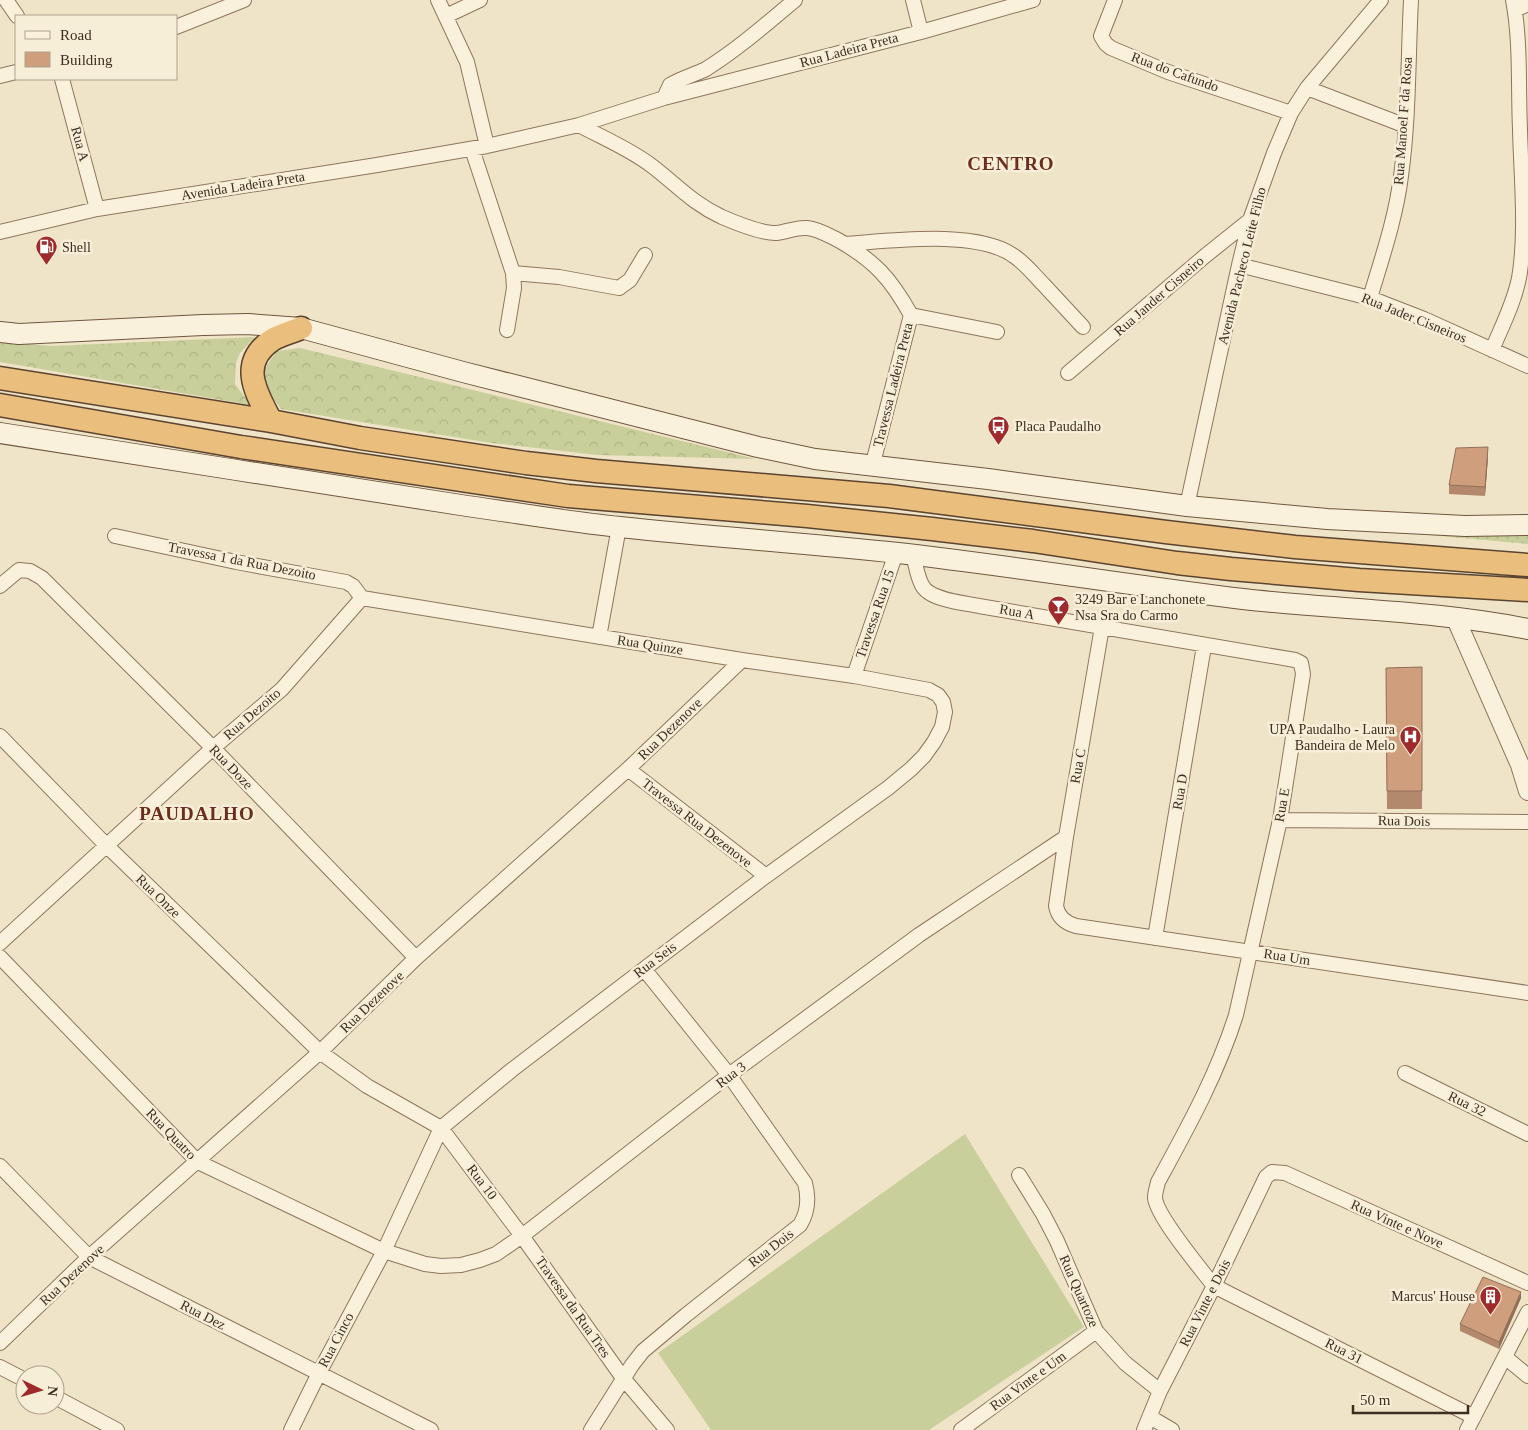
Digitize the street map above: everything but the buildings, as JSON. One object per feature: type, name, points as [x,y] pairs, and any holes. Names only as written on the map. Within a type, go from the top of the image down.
[{"type":"highway","points":[[271,421],[253,384],[252,372],[262,350],[272,340],[301,328]]},
{"type":"highway","points":[[0,378],[271,421],[369,440],[535,464],[888,496],[1295,547],[1528,564]]},
{"type":"highway","points":[[0,405],[242,447],[568,496],[807,516],[932,529],[1033,541],[1177,563],[1230,569],[1359,580],[1528,590]]},
{"type":"main road","points":[[0,332],[19,334],[248,324],[301,328],[463,372],[815,460],[988,479],[1187,506],[1327,519],[1465,526],[1528,525]]},
{"type":"main road","points":[[0,433],[368,492],[619,527],[904,554],[1121,584],[1249,599],[1455,617],[1528,629]]},
{"type":"street","points":[[6,0],[16,15]]},
{"type":"street","points":[[178,26],[244,0]]},
{"type":"street","points":[[438,0],[467,62],[488,146],[578,126]]},
{"type":"street","points":[[446,16],[480,0]]},
{"type":"street","name":"Rua Ladeira Preta","points":[[664,98],[670,85],[699,73],[715,63],[745,42],[795,0]]},
{"type":"street","points":[[913,0],[920,32]]},
{"type":"street","name":"Rua Ladeira Preta","points":[[578,126],[664,98],[920,32],[1034,0]]},
{"type":"street","name":"Rua do Cafundo","points":[[1115,0],[1102,36],[1110,48],[1168,72],[1291,112]]},
{"type":"street","name":"Avenida Pacheco Leite Filho","points":[[1187,506],[1239,265],[1250,220],[1267,171],[1291,112],[1307,88],[1381,0]]},
{"type":"street","name":"Rua Manoel F da Rosa","points":[[1370,298],[1396,206],[1401,177],[1406,126],[1411,0]]},
{"type":"street","points":[[1492,350],[1511,305],[1521,263],[1518,57],[1514,5],[1528,4]]},
{"type":"street","points":[[0,76],[15,72]]},
{"type":"street","name":"Rua A","points":[[62,80],[97,209]]},
{"type":"street","points":[[1307,88],[1406,126]]},
{"type":"street","name":"Travessa Ladeira Preta","points":[[578,126],[639,158],[691,199],[722,217],[771,233],[801,228],[814,229],[845,244],[870,261],[883,273],[897,290],[911,315],[872,466]]},
{"type":"street","name":"Avenida Ladeira Preta","points":[[0,232],[97,209],[488,146]]},
{"type":"street","points":[[472,149],[514,273],[514,288],[507,330]]},
{"type":"street","name":"Rua Jander Cisneiro","points":[[1068,373],[1250,220]]},
{"type":"street","points":[[845,244],[940,239],[970,242],[999,248],[1013,254],[1026,265],[1083,327]]},
{"type":"street","points":[[514,273],[559,277],[619,288],[630,280],[645,255]]},
{"type":"street","name":"Rua Jader Cisneiros","points":[[1239,265],[1370,298],[1424,319],[1528,366]]},
{"type":"street","points":[[911,315],[997,332]]},
{"type":"street","points":[[599,636],[619,527]]},
{"type":"street","name":"Travessa 1 da Rua Dezoito","points":[[115,536],[236,562],[346,582],[353,586],[362,598]]},
{"type":"street","name":"Rua A","points":[[904,554],[926,591],[938,597],[1204,646],[1295,660]]},
{"type":"street","name":"Travessa Rua 15","points":[[854,676],[904,554]]},
{"type":"street","name":"Rua Doze","points":[[0,586],[15,572],[23,569],[34,572],[42,578],[213,748],[416,958]]},
{"type":"street","name":"Rua Quinze","points":[[362,598],[742,660],[854,676],[929,690],[938,694]]},
{"type":"street","name":"Rua Dezoito","points":[[0,943],[213,748],[282,689],[362,598]]},
{"type":"street","points":[[1455,617],[1520,764],[1528,791]]},
{"type":"street","name":"Rua C","points":[[1056,906],[1102,627]]},
{"type":"street","name":"Rua D","points":[[1156,938],[1204,646]]},
{"type":"street","name":"Rua Dezenove","points":[[0,1343],[90,1257],[320,1052],[416,958],[628,769],[742,660]]},
{"type":"street","name":"Rua E","points":[[1214,1286],[1161,1214],[1155,1197],[1158,1182],[1199,1106],[1226,1045],[1236,1015],[1280,820],[1303,674],[1301,663],[1295,660]]},
{"type":"street","name":"Rua Seis","points":[[384,1251],[441,1128],[512,1068],[766,876],[888,788],[924,756],[942,727],[945,712],[944,702],[938,694]]},
{"type":"street","name":"Rua Onze","points":[[0,736],[107,846],[320,1052]]},
{"type":"street","name":"Travessa Rua Dezenove","points":[[628,769],[766,876]]},
{"type":"street","name":"Rua Dois","points":[[1280,820],[1528,822]]},
{"type":"street","name":"Rua 3","points":[[384,1251],[425,1264],[441,1266],[461,1265],[496,1254],[522,1236],[729,1075],[919,935],[1066,837]]},
{"type":"street","name":"Rua Um","points":[[1056,906],[1060,918],[1069,924],[1528,993]]},
{"type":"street","name":"Rua Quatro","points":[[0,957],[198,1162],[384,1251]]},
{"type":"street","name":"Rua Dois","points":[[591,1430],[623,1378],[643,1351],[800,1225],[805,1218],[808,1199],[805,1183],[729,1075],[644,968]]},
{"type":"street","points":[[320,1052],[367,1086],[441,1128]]},
{"type":"street","name":"Rua 32","points":[[1405,1073],[1528,1134]]},
{"type":"street","name":"Rua 10","points":[[441,1128],[522,1236]]},
{"type":"street","name":"Rua Dez","points":[[0,1166],[90,1257],[431,1430]]},
{"type":"street","name":"Rua Vinte e Nove","points":[[1266,1177],[1272,1172],[1285,1173],[1528,1283]]},
{"type":"street","name":"Rua Quartoze","points":[[1019,1175],[1043,1214],[1096,1331],[1126,1363],[1160,1391]]},
{"type":"street","name":"Rua Vinte e Dois","points":[[1147,1424],[1160,1391],[1214,1286],[1266,1177]]},
{"type":"street","name":"Travessa da Rua Tres","points":[[522,1236],[623,1378],[667,1430]]},
{"type":"street","name":"Rua Cinco","points":[[292,1430],[319,1373],[384,1251]]},
{"type":"street","name":"Rua 31","points":[[1214,1286],[1474,1417]]},
{"type":"street","points":[[1467,1430],[1528,1312]]},
{"type":"street","name":"Rua Vinte e Um","points":[[960,1430],[1096,1331]]},
{"type":"street","points":[[1505,1357],[1528,1376]]},
{"type":"street","points":[[0,1367],[15,1375]]},
{"type":"street","points":[[65,1402],[117,1430]]},
{"type":"street","points":[[1147,1424],[1172,1430]]},
{"type":"green space","points":[[255,337],[240,353],[236,363],[235,384],[251,405],[0,362],[0,342],[52,346]]},
{"type":"green space","points":[[300,348],[756,459],[597,455],[485,442],[281,409],[262,383],[267,365],[277,351]]},
{"type":"green space","points":[[1428,535],[1528,536],[1528,544]]},
{"type":"green space","points":[[965,1134],[1084,1327],[929,1430],[711,1430],[658,1353]]},
{"type":"place","name":"Shell","points":[[46,266]]},
{"type":"place","name":"Placa Paudalho","points":[[999,445]]},
{"type":"place","name":"3249 Bar e Lanchonete Nsa Sra do Carmo","points":[[1059,626]]},
{"type":"place","name":"UPA Paudalho - Laura Bandeira de Melo","points":[[1411,756]]},
{"type":"place","name":"Marcus' House","points":[[1491,1315]]},
{"type":"district","name":"CENTRO","points":[[1011,163]]},
{"type":"district","name":"PAUDALHO","points":[[197,813]]}]
